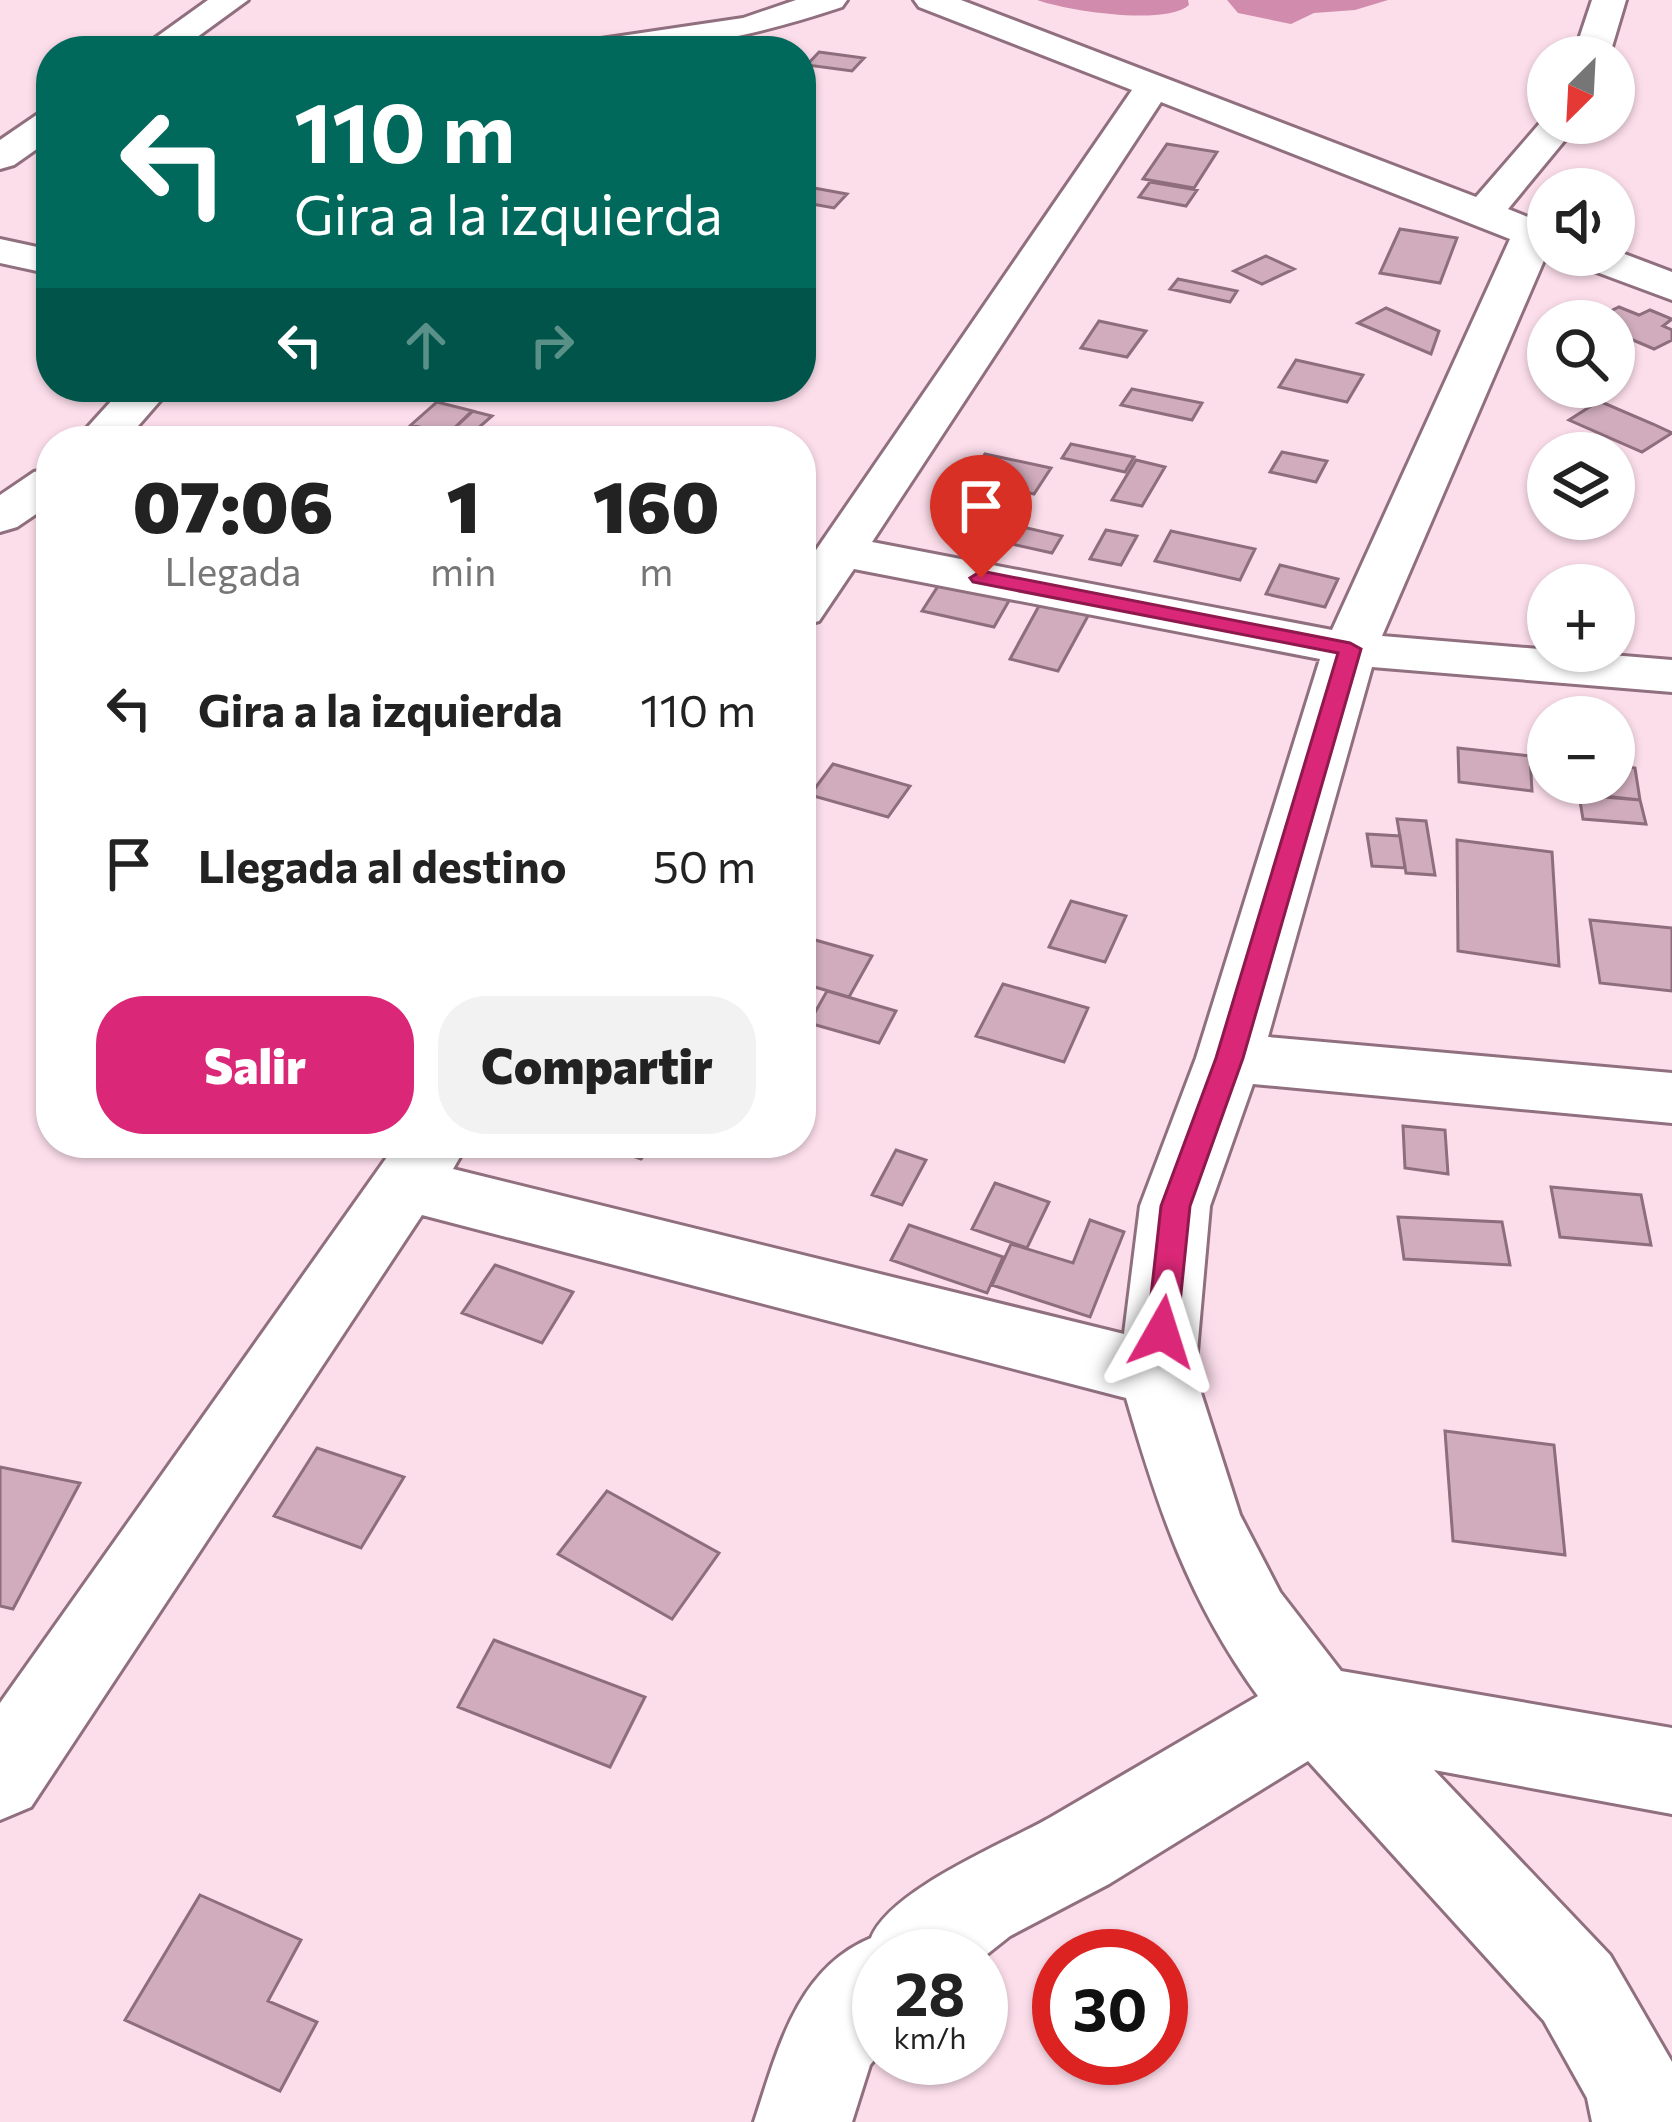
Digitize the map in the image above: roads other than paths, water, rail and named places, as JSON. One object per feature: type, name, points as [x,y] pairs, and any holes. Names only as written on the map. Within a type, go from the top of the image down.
[{"type":"street","points":[[177,36],[231,0]]},
{"type":"street","points":[[591,36],[748,27],[830,0]]},
{"type":"street","points":[[931,0],[1527,230]]},
{"type":"street","points":[[1599,36],[1610,0]]},
{"type":"street","points":[[816,588],[1154,86]]},
{"type":"street","points":[[0,157],[36,132]]},
{"type":"street","points":[[0,251],[36,259]]},
{"type":"street","points":[[1527,261],[1350,649],[1229,1058],[1175,1206],[1157,1374],[1202,1522],[1251,1619],[1316,1708],[1577,1988],[1632,2083],[1641,2122]]},
{"type":"street","points":[[1635,273],[1672,287]]},
{"type":"street","points":[[113,426],[135,402]]},
{"type":"street","points":[[0,517],[36,492]]},
{"type":"street","points":[[842,551],[1350,649],[1672,676]]},
{"type":"street","points":[[1229,1058],[1672,1098]]},
{"type":"street","points":[[0,1777],[419,1163],[1157,1374]]},
{"type":"street","points":[[946,1929],[979,1904],[1077,1852],[1316,1708],[1672,1771]]},
{"type":"street","points":[[803,2122],[830,2038],[852,2013]]}]
